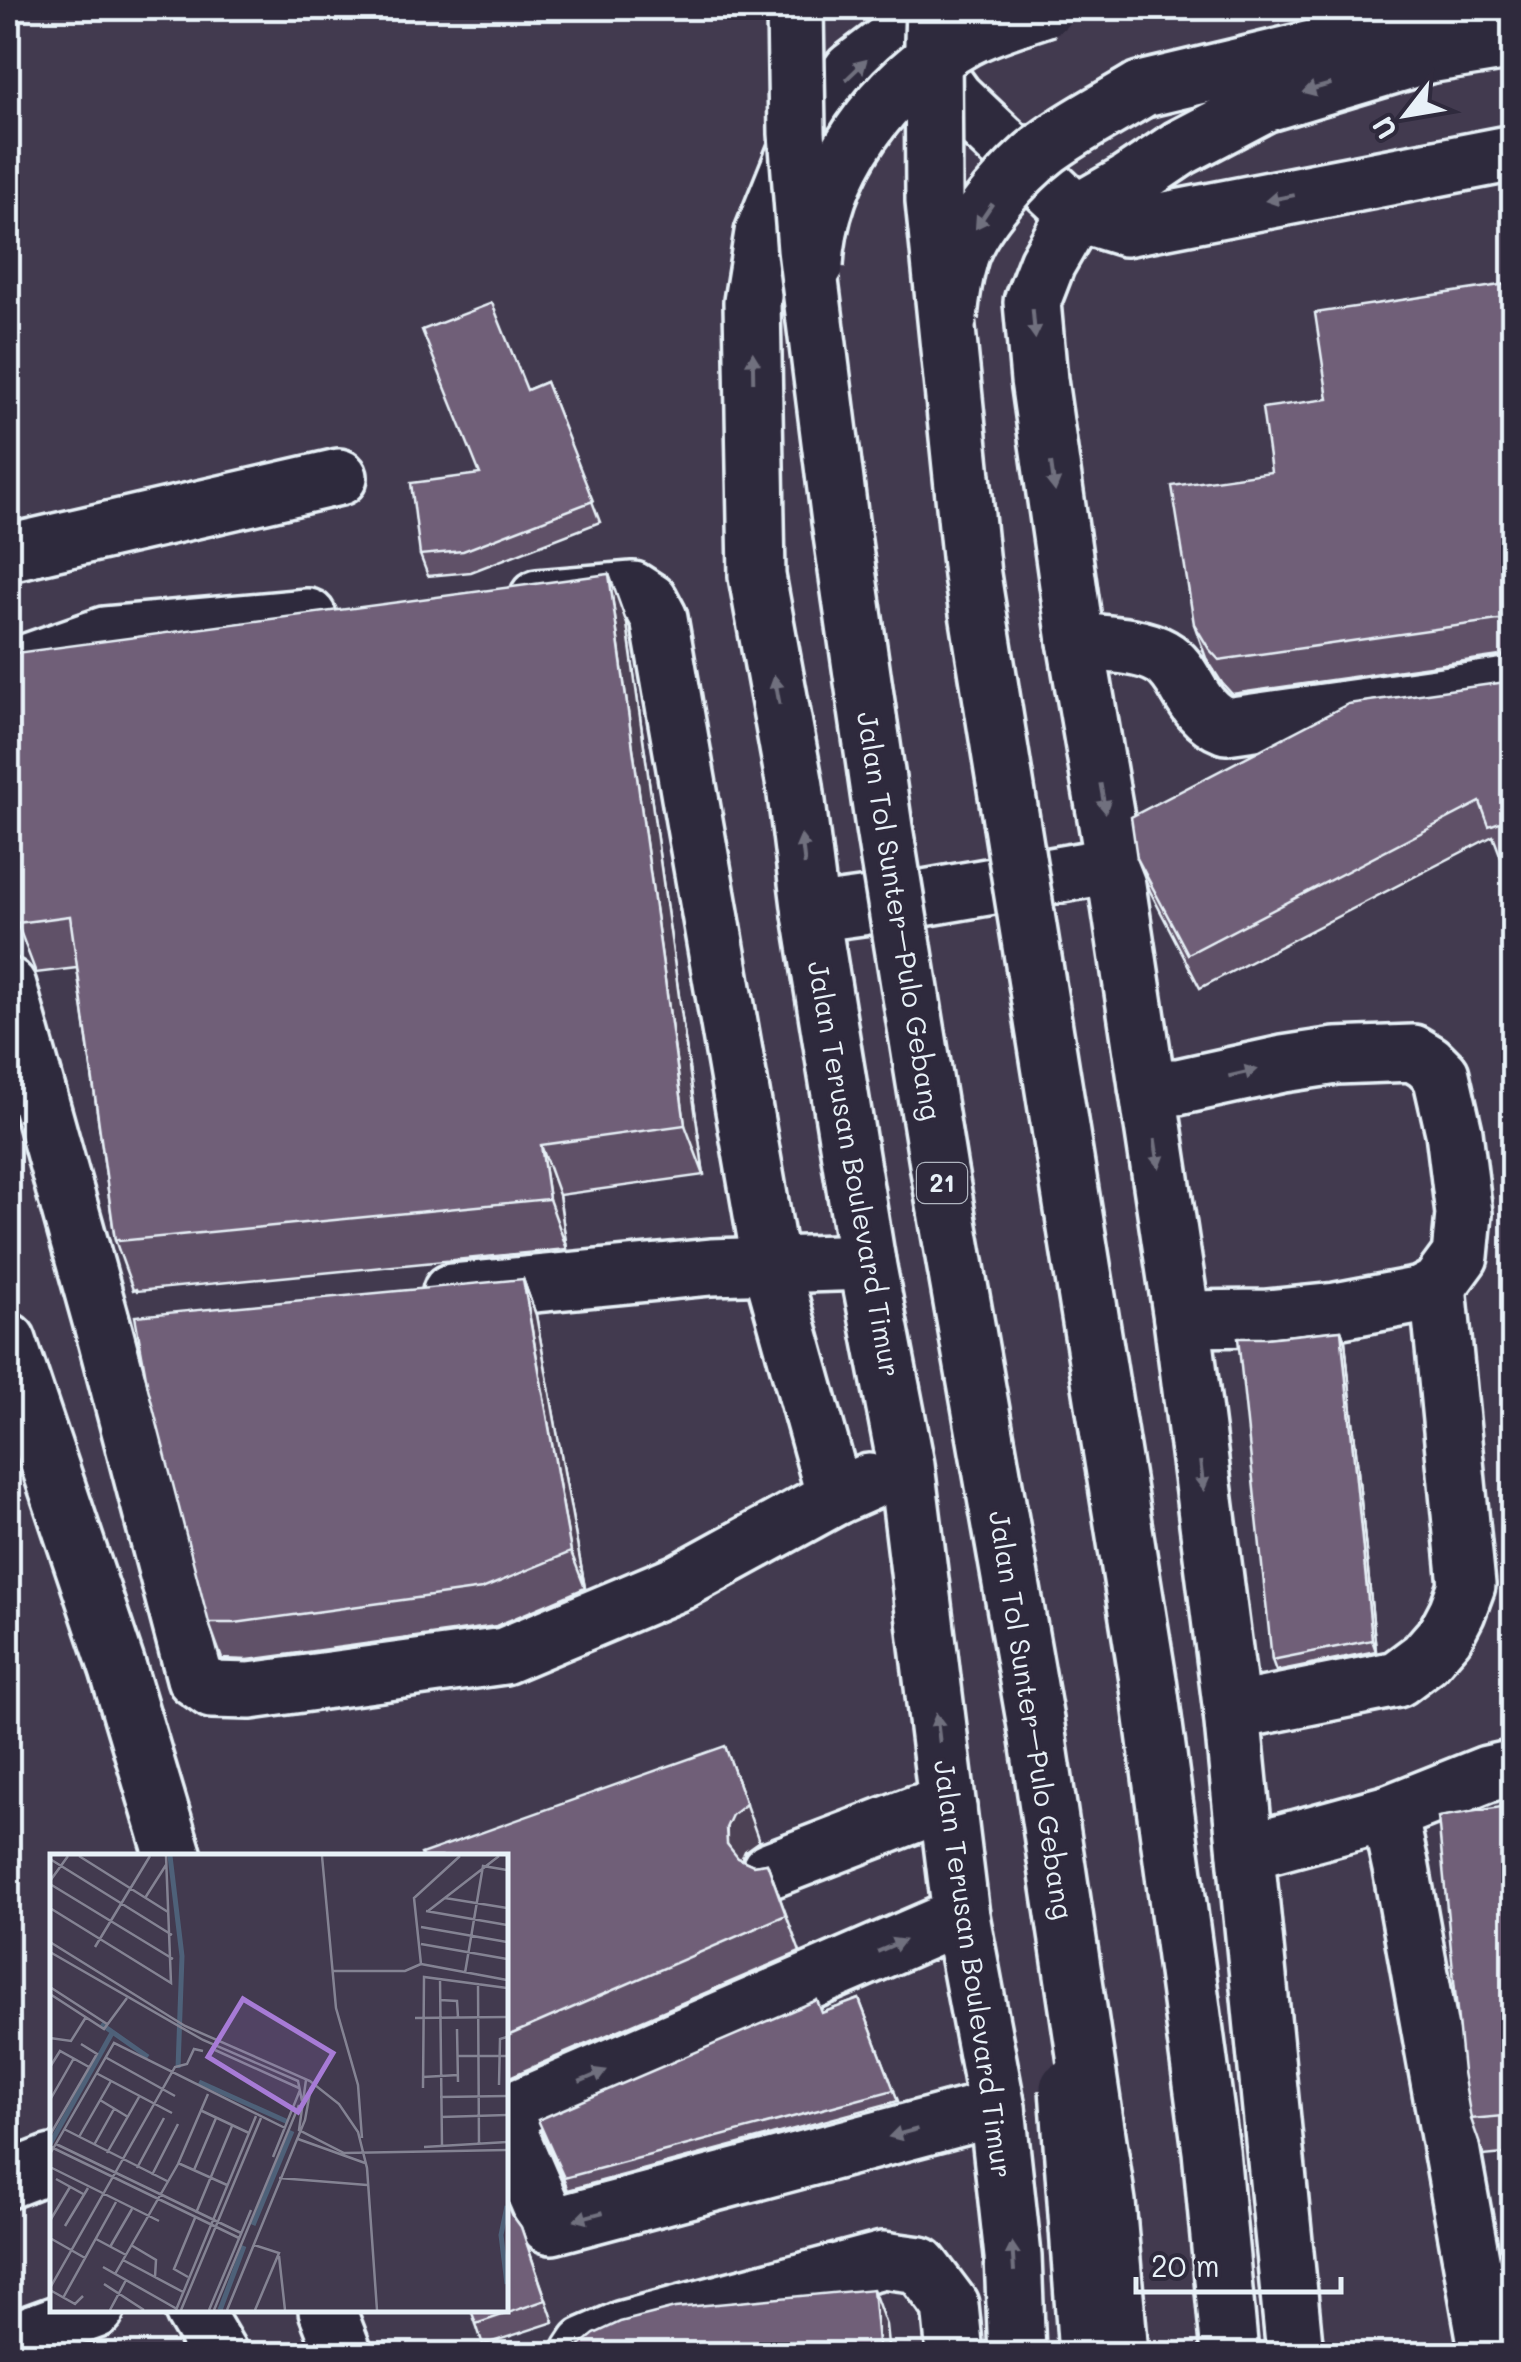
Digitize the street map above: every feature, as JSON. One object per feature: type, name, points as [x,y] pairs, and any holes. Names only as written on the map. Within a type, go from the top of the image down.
[{"type":"main road","name":"Jalan Tol Sunter–Pulo Gebang","points":[[795,8],[797,133],[806,249],[840,521],[939,1170],[1036,1726],[1106,2202],[1120,2354]]},
{"type":"main road","points":[[1046,8],[969,36],[932,60],[871,118],[828,195],[816,237],[814,292],[826,460],[893,946],[1062,2010],[1087,2354]]},
{"type":"main road","points":[[1220,2354],[1177,1953],[947,430],[944,363],[951,297],[961,252],[986,210],[1012,180],[1046,148],[1140,90],[1484,8]]},
{"type":"main road","points":[[928,15],[955,98],[1076,213],[1125,228],[1514,153]]},
{"type":"main road","points":[[928,15],[934,201],[972,576],[1148,1680],[1211,2152],[1230,2354]]},
{"type":"main road","name":"Jalan Terusan Boulevard Timur","points":[[928,15],[852,70],[796,151],[763,233],[752,302],[757,576],[794,786],[867,1262],[906,1464],[961,1916],[997,2108],[1013,2256],[1017,2354]]},
{"type":"main road","points":[[1295,2354],[1232,1712],[1182,1319],[1076,641],[1039,380],[1032,302],[1052,252],[1076,213],[1180,148],[1264,104],[1428,56],[1514,41]]},
{"type":"main road","points":[[8,552],[339,477]]},
{"type":"main road","points":[[496,602],[633,590],[650,601],[659,618],[771,1266],[835,1497]]},
{"type":"main road","points":[[8,669],[105,635],[359,613]]},
{"type":"main road","points":[[1076,641],[1133,648],[1162,657],[1211,718],[1226,726],[1514,685]]},
{"type":"main road","points":[[811,914],[1114,865]]},
{"type":"main road","points":[[8,986],[125,1326],[195,1678],[212,1690],[250,1691],[504,1656],[680,1582],[835,1497],[906,1464]]},
{"type":"main road","points":[[1147,1087],[1178,1088],[1336,1056],[1413,1053],[1441,1075],[1454,1132],[1464,1214],[1460,1256],[1438,1286],[1421,1295],[1336,1311],[1267,1318],[1182,1319]]},
{"type":"main road","points":[[396,1298],[711,1267],[867,1262]]},
{"type":"main road","points":[[1232,1712],[1397,1679],[1425,1658],[1445,1636],[1457,1612],[1467,1585],[1438,1286]]},
{"type":"main road","points":[[8,1342],[118,1669],[173,1854]]},
{"type":"main road","points":[[1246,1852],[1389,1813],[1474,1779],[1514,1768]]},
{"type":"main road","points":[[770,1870],[918,1813],[948,1808]]},
{"type":"main road","points":[[1389,1813],[1488,2354]]},
{"type":"main road","points":[[508,2112],[961,1916]]},
{"type":"main road","points":[[508,2127],[552,2226],[997,2108]]},
{"type":"main road","points":[[8,2180],[50,2164]]},
{"type":"main road","points":[[580,2354],[586,2344],[623,2329],[884,2260],[920,2266],[950,2305],[955,2354]]},
{"type":"main road","points":[[8,2342],[90,2312]]},
{"type":"main road","points":[[194,2312],[219,2354]]},
{"type":"main road","points":[[328,2312],[344,2354]]},
{"type":"building","points":[[1514,283],[1514,622],[1498,620],[1219,660],[1194,624],[1172,486],[1271,472],[1262,408],[1328,399],[1315,313]]},
{"type":"building","points":[[492,303],[527,390],[546,382],[593,501],[463,551],[420,555],[411,483],[480,474],[422,330]]},
{"type":"building","points":[[609,574],[685,1125],[541,1145],[549,1199],[115,1240],[70,916],[17,923],[8,850],[8,654]]},
{"type":"building","points":[[1514,679],[1514,817],[1489,826],[1480,802],[1188,954],[1137,858],[1131,817],[1348,704]]},
{"type":"building","points":[[523,1279],[571,1552],[482,1589],[235,1623],[209,1623],[148,1388],[135,1316]]},
{"type":"building","points":[[1341,1330],[1372,1640],[1272,1660],[1238,1338]]},
{"type":"building","points":[[725,1746],[746,1804],[732,1815],[726,1828],[727,1844],[738,1858],[753,1865],[767,1863],[786,1915],[508,2036],[508,1854],[421,1854]]},
{"type":"building","points":[[1514,1805],[1514,2115],[1471,2119],[1438,1817]]},
{"type":"building","points":[[859,1999],[894,2090],[564,2178],[538,2120],[817,2000],[822,2013]]},
{"type":"building","points":[[508,2205],[521,2227],[546,2300],[476,2324],[472,2312],[508,2312]]},
{"type":"building","points":[[873,2289],[879,2354],[576,2354],[576,2347],[594,2334],[620,2322],[675,2308]]}]
